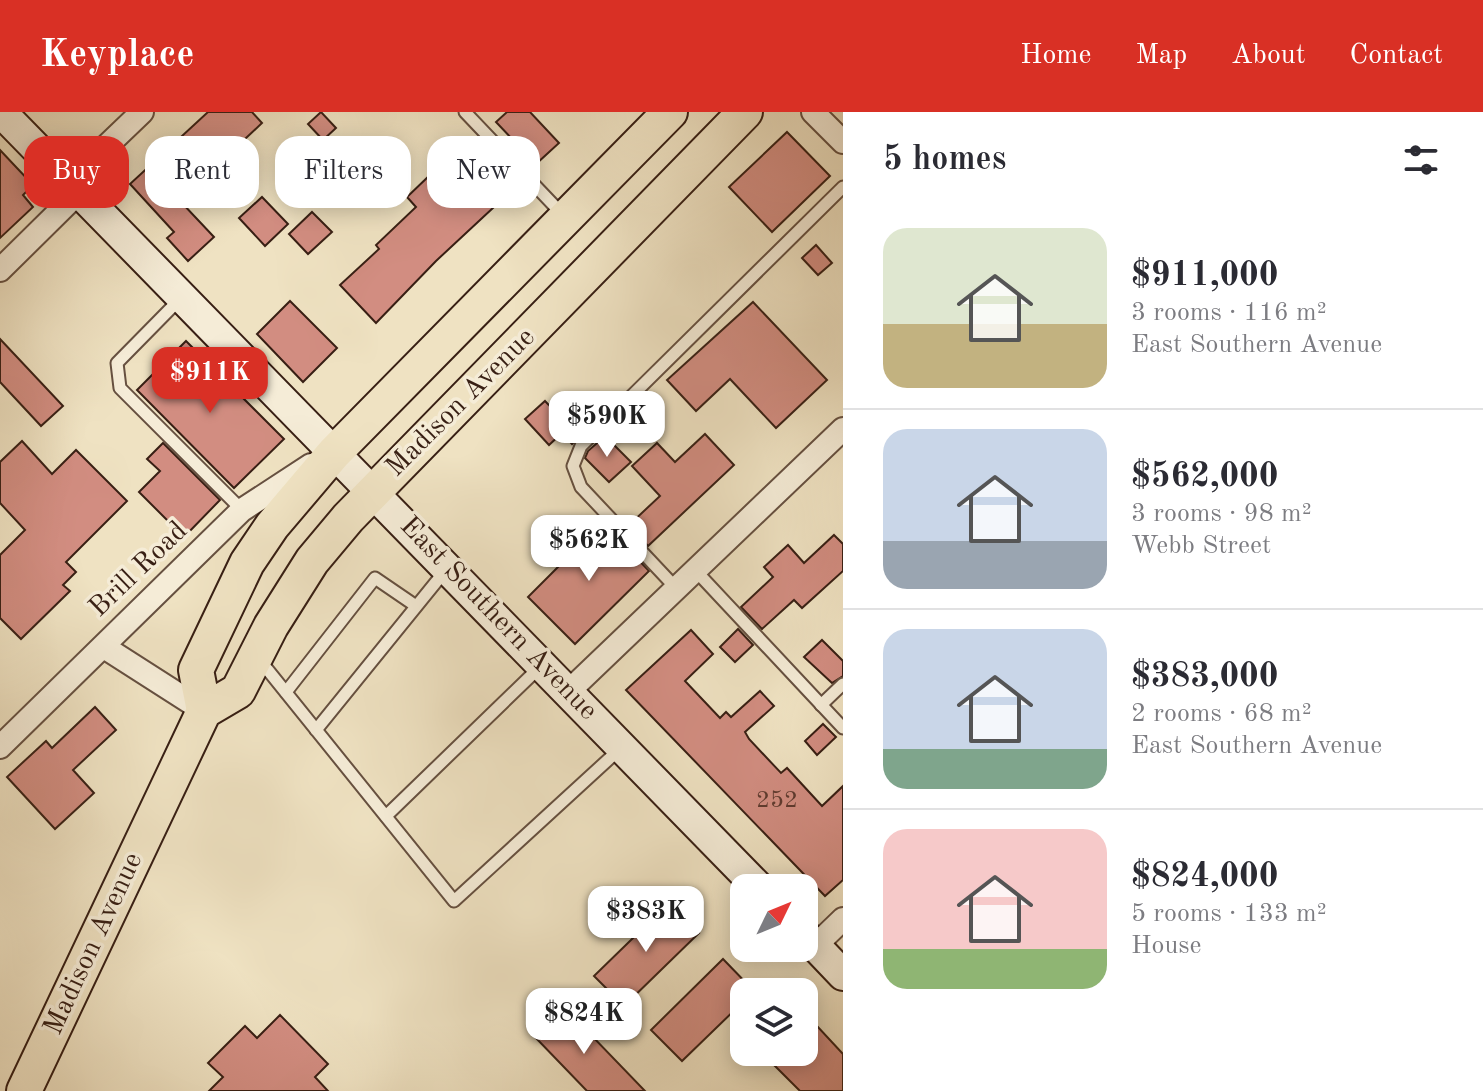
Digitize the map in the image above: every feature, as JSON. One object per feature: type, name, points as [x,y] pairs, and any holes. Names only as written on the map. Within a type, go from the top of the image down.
[{"type":"main road","name":"Madison Avenue","points":[[204,711],[196,670],[247,563],[272,526],[334,453],[670,112]]},
{"type":"main road","name":"Madison Avenue","points":[[24,1091],[204,711],[238,691],[271,626],[312,561],[374,491],[745,112]]},
{"type":"street","name":"East Southern Avenue","points":[[1,112],[24,136]]},
{"type":"street","points":[[120,136],[142,112]]},
{"type":"street","points":[[813,112],[843,142]]},
{"type":"street","points":[[0,270],[55,208]]},
{"type":"street","name":"East Southern Avenue","points":[[95,208],[745,874]]},
{"type":"street","points":[[568,692],[843,429]]},
{"type":"street","name":"Brill Road","points":[[0,747],[242,510],[334,453]]},
{"type":"street","points":[[104,647],[204,711]]},
{"type":"street","points":[[818,935],[843,919]]},
{"type":"street","points":[[818,948],[843,975]]},
{"type":"lane","points":[[465,112],[566,218]]},
{"type":"lane","points":[[676,588],[581,487],[573,466],[581,446],[843,187]]},
{"type":"lane","points":[[182,297],[117,363],[120,388],[242,510]]},
{"type":"lane","points":[[316,730],[447,567]]},
{"type":"lane","points":[[695,570],[843,728]]},
{"type":"lane","points":[[286,692],[375,578],[416,606]]},
{"type":"lane","points":[[254,659],[267,669],[454,901],[622,747]]},
{"type":"lane","points":[[386,816],[542,665]]},
{"type":"lane","points":[[821,705],[843,684]]},
{"type":"building","points":[[208,112],[252,112],[262,123],[248,136],[182,136]]},
{"type":"building","points":[[321,112],[336,128],[327,136],[319,136],[308,124]]},
{"type":"building","points":[[507,112],[530,112],[559,143],[540,160],[540,136],[509,136],[496,122]]},
{"type":"building","points":[[787,132],[830,176],[772,232],[729,187]]},
{"type":"building","points":[[0,150],[24,175],[24,208],[32,208],[0,238]]},
{"type":"building","points":[[145,170],[145,200],[130,184]]},
{"type":"building","points":[[427,178],[427,208],[493,208],[376,323],[340,285],[379,249],[376,245],[416,207],[411,201],[411,193]]},
{"type":"building","points":[[262,197],[288,224],[265,246],[239,218],[250,208],[259,208]]},
{"type":"building","points":[[152,208],[187,208],[214,237],[188,261],[167,238],[174,232]]},
{"type":"building","points":[[312,212],[332,232],[308,254],[289,234]]},
{"type":"building","points":[[816,245],[832,263],[818,275],[802,258]]},
{"type":"building","points":[[290,301],[337,348],[303,382],[257,334]]},
{"type":"building","points":[[753,302],[827,380],[776,428],[730,379],[696,411],[667,380]]},
{"type":"building","points":[[0,339],[63,406],[41,426],[0,382]]},
{"type":"building","points":[[186,341],[284,439],[234,488],[137,390]]},
{"type":"building","points":[[545,401],[564,421],[571,415],[585,430],[572,444],[562,433],[549,445],[525,419]]},
{"type":"building","points":[[705,434],[734,465],[648,546],[629,525],[660,496],[632,466],[657,443],[675,462]]},
{"type":"building","points":[[605,436],[631,462],[609,482],[585,458],[588,451]]},
{"type":"building","points":[[22,441],[52,474],[76,450],[127,501],[66,562],[76,572],[63,585],[70,591],[21,639],[0,618],[0,555],[25,530],[0,503],[0,462]]},
{"type":"building","points":[[163,443],[220,500],[184,537],[139,492],[160,471],[147,459]]},
{"type":"building","points":[[603,522],[649,571],[575,644],[528,597]]},
{"type":"building","points":[[834,535],[843,544],[843,571],[802,608],[794,600],[762,629],[741,607],[773,577],[764,567],[788,545],[804,563]]},
{"type":"building","points":[[738,629],[753,645],[735,662],[720,647]]},
{"type":"building","points":[[691,630],[713,654],[685,681],[720,718],[726,712],[731,717],[760,691],[774,706],[745,732],[749,739],[781,773],[787,768],[822,806],[843,786],[843,880],[825,896],[818,889],[818,874],[804,874],[626,690]]},
{"type":"building","points":[[822,640],[843,661],[843,676],[832,683],[804,657]]},
{"type":"building","points":[[95,707],[116,730],[73,770],[94,793],[55,829],[7,777],[46,741],[52,748]]},
{"type":"building","points":[[823,724],[836,737],[817,755],[805,741]]},
{"type":"building","points":[[669,903],[699,933],[624,1006],[594,976]]},
{"type":"building","points":[[723,959],[741,978],[730,978],[730,1015],[682,1061],[651,1030]]},
{"type":"building","points":[[564,1007],[645,1091],[587,1091],[534,1036]]},
{"type":"building","points":[[280,1015],[328,1064],[315,1077],[328,1091],[209,1091],[223,1077],[208,1063],[245,1026],[257,1038]]},
{"type":"building","points":[[818,1027],[843,1054],[843,1091],[800,1091],[775,1066],[818,1066]]}]
